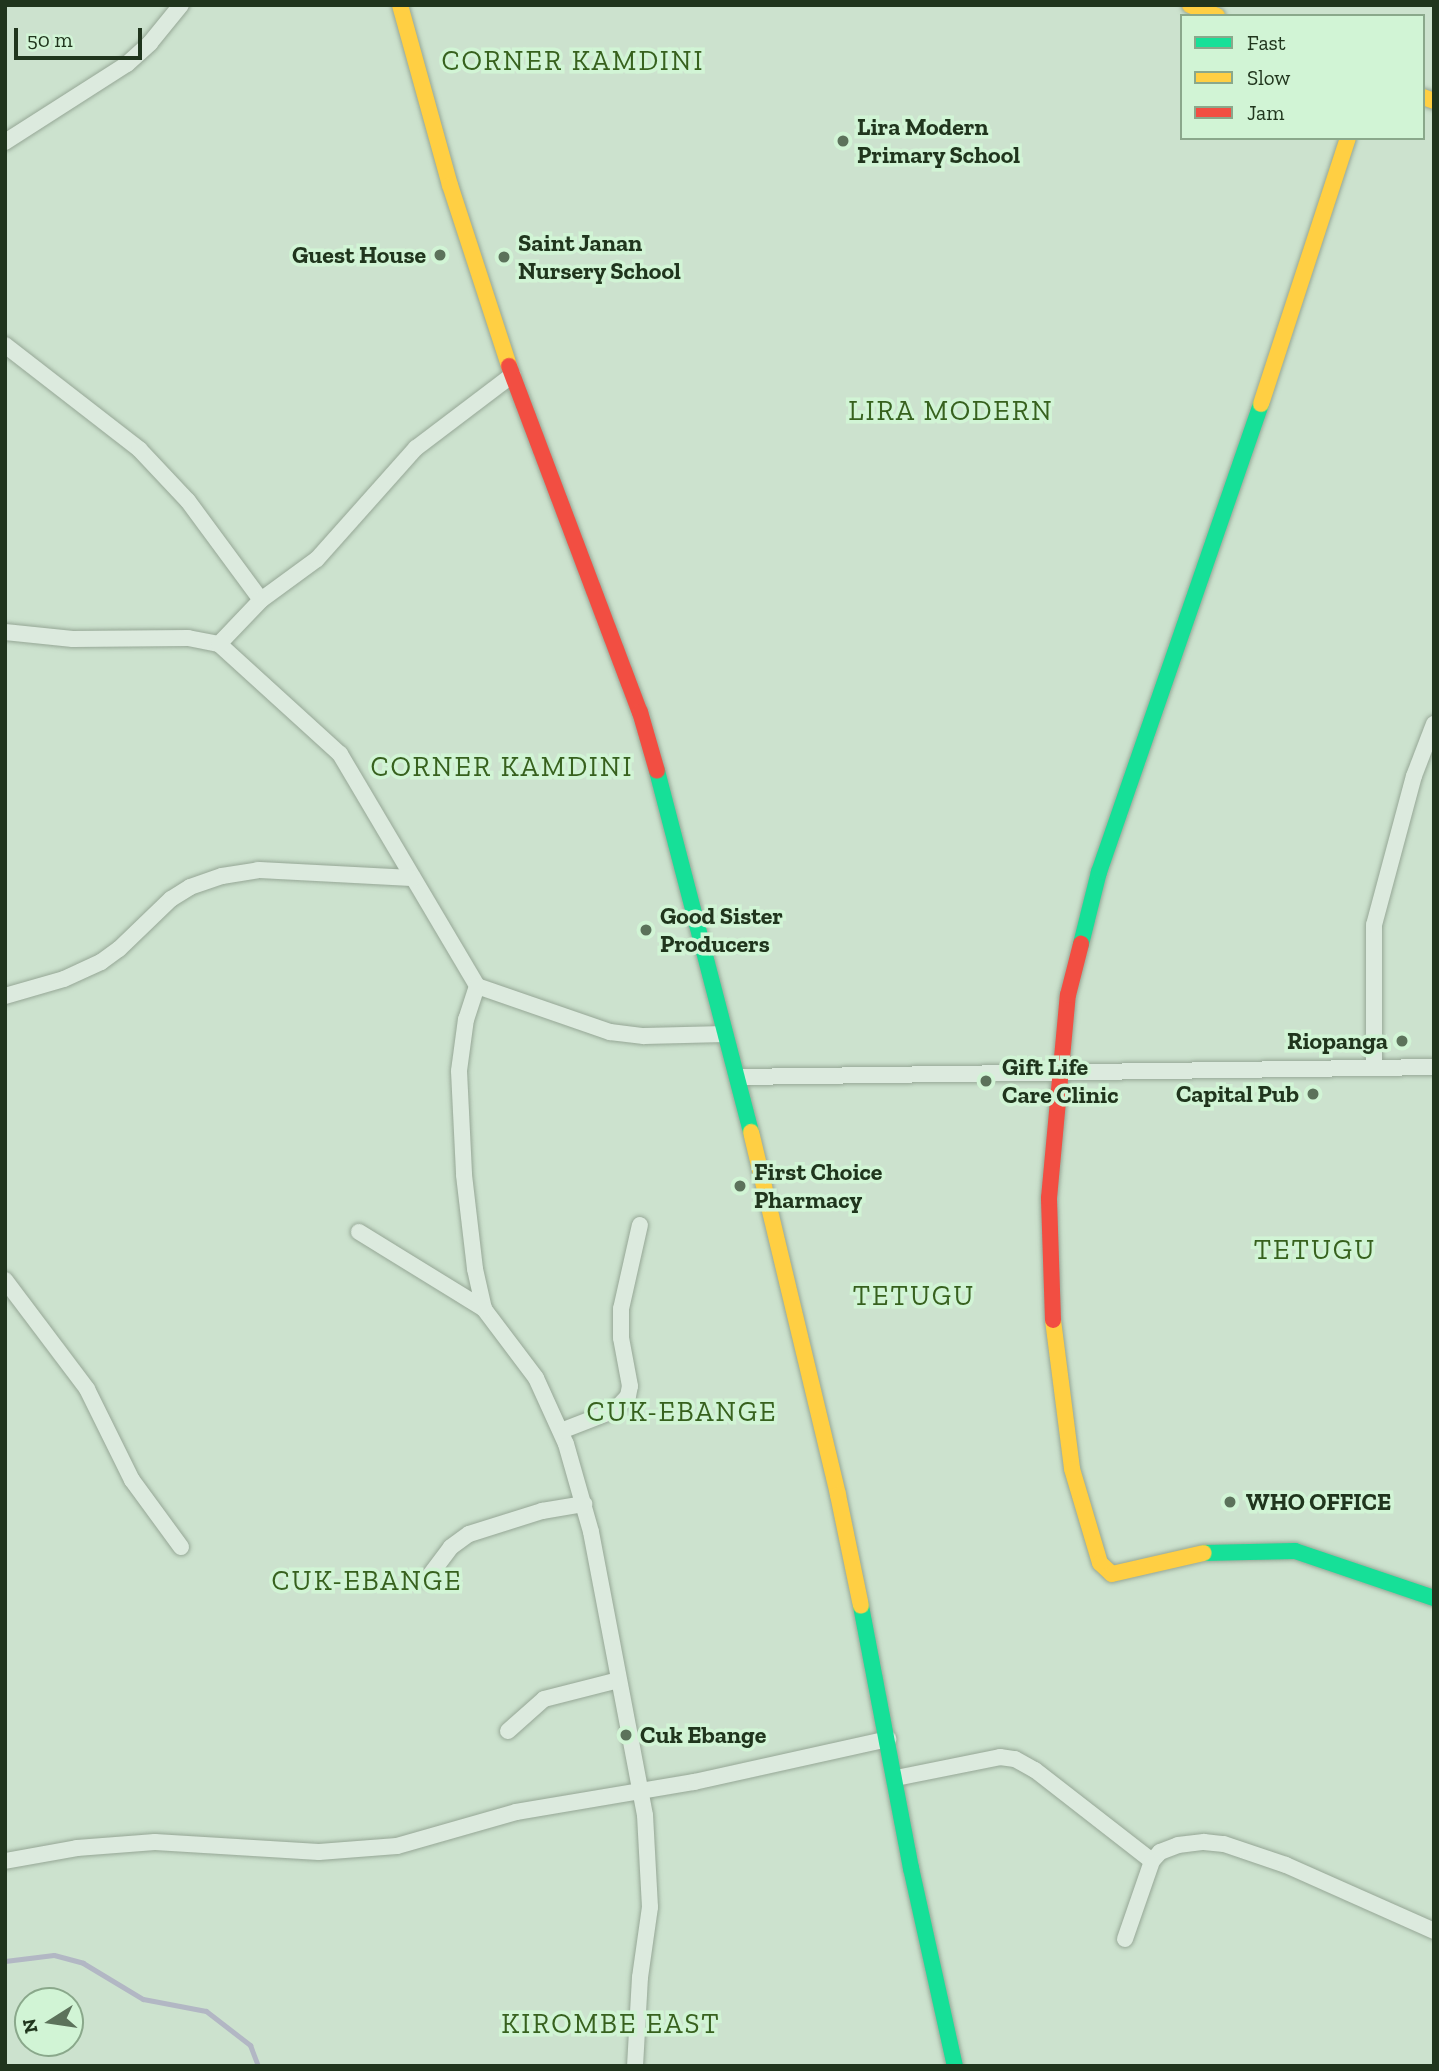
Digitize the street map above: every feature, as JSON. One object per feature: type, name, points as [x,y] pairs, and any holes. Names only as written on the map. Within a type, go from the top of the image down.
[{"type":"street","points":[[5,142],[127,64],[150,43],[181,5]]},
{"type":"street","points":[[400,5],[450,185],[512,375],[640,712],[738,1077],[838,1495],[896,1778],[911,1868],[955,2066]]},
{"type":"street","points":[[1191,5],[1212,14]]},
{"type":"street","points":[[1347,140],[1251,434],[1099,872],[1068,995],[1049,1198],[1053,1331],[1072,1469],[1100,1563],[1112,1574],[1191,1554],[1246,1550],[1295,1552],[1434,1598]]},
{"type":"street","points":[[5,345],[138,449],[188,501],[261,600]]},
{"type":"street","points":[[219,644],[261,600],[317,559],[416,448],[512,375]]},
{"type":"street","points":[[5,632],[74,639],[188,638],[219,644],[340,754],[477,986],[610,1032],[644,1036],[725,1034]]},
{"type":"street","points":[[1374,1067],[1374,925],[1414,776],[1434,724]]},
{"type":"street","points":[[5,996],[64,979],[101,962],[119,949],[171,899],[190,887],[222,876],[258,870],[413,878]]},
{"type":"street","points":[[477,986],[466,1019],[459,1071],[460,1128],[469,1228],[484,1309]]},
{"type":"street","points":[[738,1077],[1434,1067]]},
{"type":"street","points":[[561,1431],[614,1410],[628,1396],[630,1386],[620,1325],[621,1309],[640,1225]]},
{"type":"street","points":[[359,1232],[484,1309],[536,1378],[561,1431],[584,1504],[645,1815],[649,1907],[640,1977],[635,2066]]},
{"type":"street","points":[[5,1280],[87,1389],[132,1480],[181,1547]]},
{"type":"street","points":[[427,1579],[451,1546],[469,1534],[542,1511],[584,1504]]},
{"type":"street","points":[[508,1731],[544,1699],[619,1680]]},
{"type":"street","points":[[5,1861],[77,1848],[155,1842],[319,1852],[397,1846],[516,1812],[694,1782],[888,1739]]},
{"type":"street","points":[[896,1778],[987,1759],[1015,1759],[1035,1770],[1152,1861]]},
{"type":"street","points":[[1125,1939],[1152,1861],[1160,1852],[1178,1845],[1224,1843],[1286,1865],[1434,1931]]},
{"type":"waterway","points":[[5,1961],[54,1955],[83,1963],[143,1999],[206,2011],[250,2045],[258,2066]]},
{"type":"traffic: fast","points":[[1081,944],[1099,872],[1261,404]]},
{"type":"traffic: fast","points":[[657,771],[751,1132]]},
{"type":"traffic: fast","points":[[1204,1553],[1295,1551],[1434,1598]]},
{"type":"traffic: fast","points":[[861,1606],[911,1868],[955,2066]]},
{"type":"traffic: slow","points":[[400,5],[450,185],[509,366]]},
{"type":"traffic: slow","points":[[1190,5],[1212,14]]},
{"type":"traffic: slow","points":[[1425,98],[1434,101]]},
{"type":"traffic: slow","points":[[1261,404],[1347,140]]},
{"type":"traffic: slow","points":[[751,1132],[838,1495],[861,1606]]},
{"type":"traffic: slow","points":[[1053,1320],[1072,1469],[1100,1563],[1112,1574],[1204,1553]]},
{"type":"traffic: jam","points":[[509,366],[640,712],[657,771]]},
{"type":"traffic: jam","points":[[1053,1320],[1049,1198],[1068,995],[1081,944]]},
{"type":"place","name":"Lira Modern Primary School","points":[[843,141]]},
{"type":"place","name":"Guest House","points":[[440,255]]},
{"type":"place","name":"Saint Janan Nursery School","points":[[504,257]]},
{"type":"place","name":"Good Sister Producers","points":[[646,930]]},
{"type":"place","name":"Riopanga","points":[[1402,1041]]},
{"type":"place","name":"Gift Life Care Clinic","points":[[986,1081]]},
{"type":"place","name":"Capital Pub","points":[[1313,1094]]},
{"type":"place","name":"First Choice Pharmacy","points":[[740,1186]]},
{"type":"place","name":"WHO OFFICE","points":[[1230,1502]]},
{"type":"place","name":"Cuk Ebange","points":[[626,1735]]},
{"type":"district","name":"CORNER KAMDINI","points":[[573,61]]},
{"type":"district","name":"LIRA MODERN","points":[[951,411]]},
{"type":"district","name":"CORNER KAMDINI","points":[[502,767]]},
{"type":"district","name":"TETUGU","points":[[1315,1250]]},
{"type":"district","name":"TETUGU","points":[[914,1296]]},
{"type":"district","name":"CUK-EBANGE","points":[[682,1412]]},
{"type":"district","name":"CUK-EBANGE","points":[[367,1581]]},
{"type":"district","name":"KIROMBE EAST","points":[[611,2024]]}]
